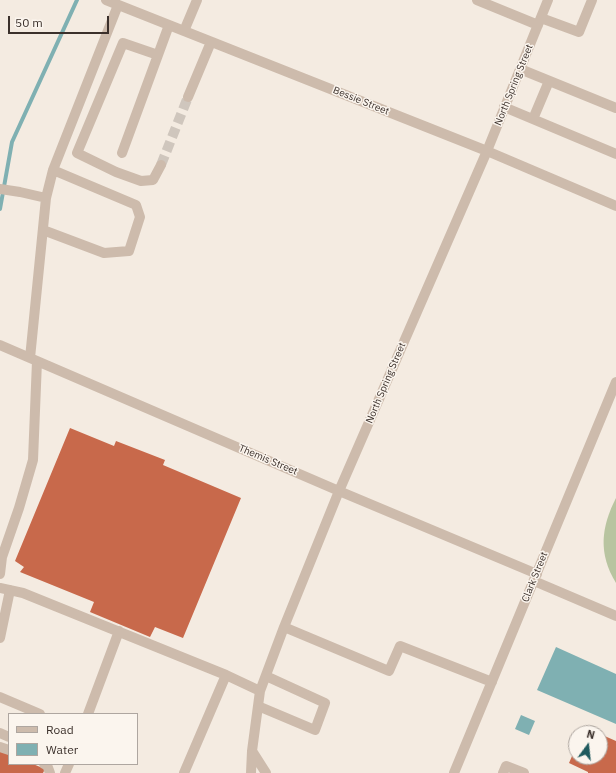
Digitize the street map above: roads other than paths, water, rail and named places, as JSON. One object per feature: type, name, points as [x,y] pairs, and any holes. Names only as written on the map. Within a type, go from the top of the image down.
[{"type":"street","points":[[184,31],[197,0]]},
{"type":"street","points":[[477,0],[539,21],[579,32],[592,0]]},
{"type":"street","name":"North Spring Street","points":[[251,773],[252,751],[260,691],[284,627],[339,491],[487,151],[548,0]]},
{"type":"street","points":[[0,574],[2,557],[19,508],[33,460],[34,360],[46,198],[53,170],[111,2]]},
{"type":"street","name":"Bessie Street","points":[[111,2],[487,151],[616,206]]},
{"type":"street","points":[[122,153],[169,25]]},
{"type":"street","points":[[188,97],[211,42]]},
{"type":"street","points":[[158,55],[123,43],[77,153],[116,172],[141,181],[153,180],[161,165]]},
{"type":"street","points":[[520,69],[616,108]]},
{"type":"street","points":[[533,119],[549,81]]},
{"type":"street","points":[[504,107],[616,154]]},
{"type":"street","points":[[43,230],[104,253],[129,251],[140,217],[136,204],[53,170]]},
{"type":"street","points":[[0,190],[20,192],[46,198]]},
{"type":"street","name":"Themis Street","points":[[3,347],[535,577],[616,616]]},
{"type":"street","name":"Clark Street","points":[[454,773],[616,382]]},
{"type":"street","points":[[0,588],[23,593],[119,631],[226,675],[260,691]]},
{"type":"street","points":[[0,638],[10,590]]},
{"type":"street","points":[[284,627],[389,671],[400,646],[492,682]]},
{"type":"street","points":[[88,713],[119,631]]},
{"type":"street","points":[[184,773],[226,675]]},
{"type":"street","points":[[258,706],[315,730],[325,703],[266,676]]},
{"type":"street","points":[[0,697],[38,713]]},
{"type":"street","points":[[252,751],[266,773]]},
{"type":"street","points":[[503,773],[506,766],[524,773]]},
{"type":"water","points":[[556,647],[616,674],[616,724],[537,690]]},
{"type":"water","points":[[521,715],[535,721],[529,735],[515,729]]},
{"type":"waterway","points":[[0,209],[12,142],[77,0]]},
{"type":"tunnel","points":[[161,165],[188,97]]}]
